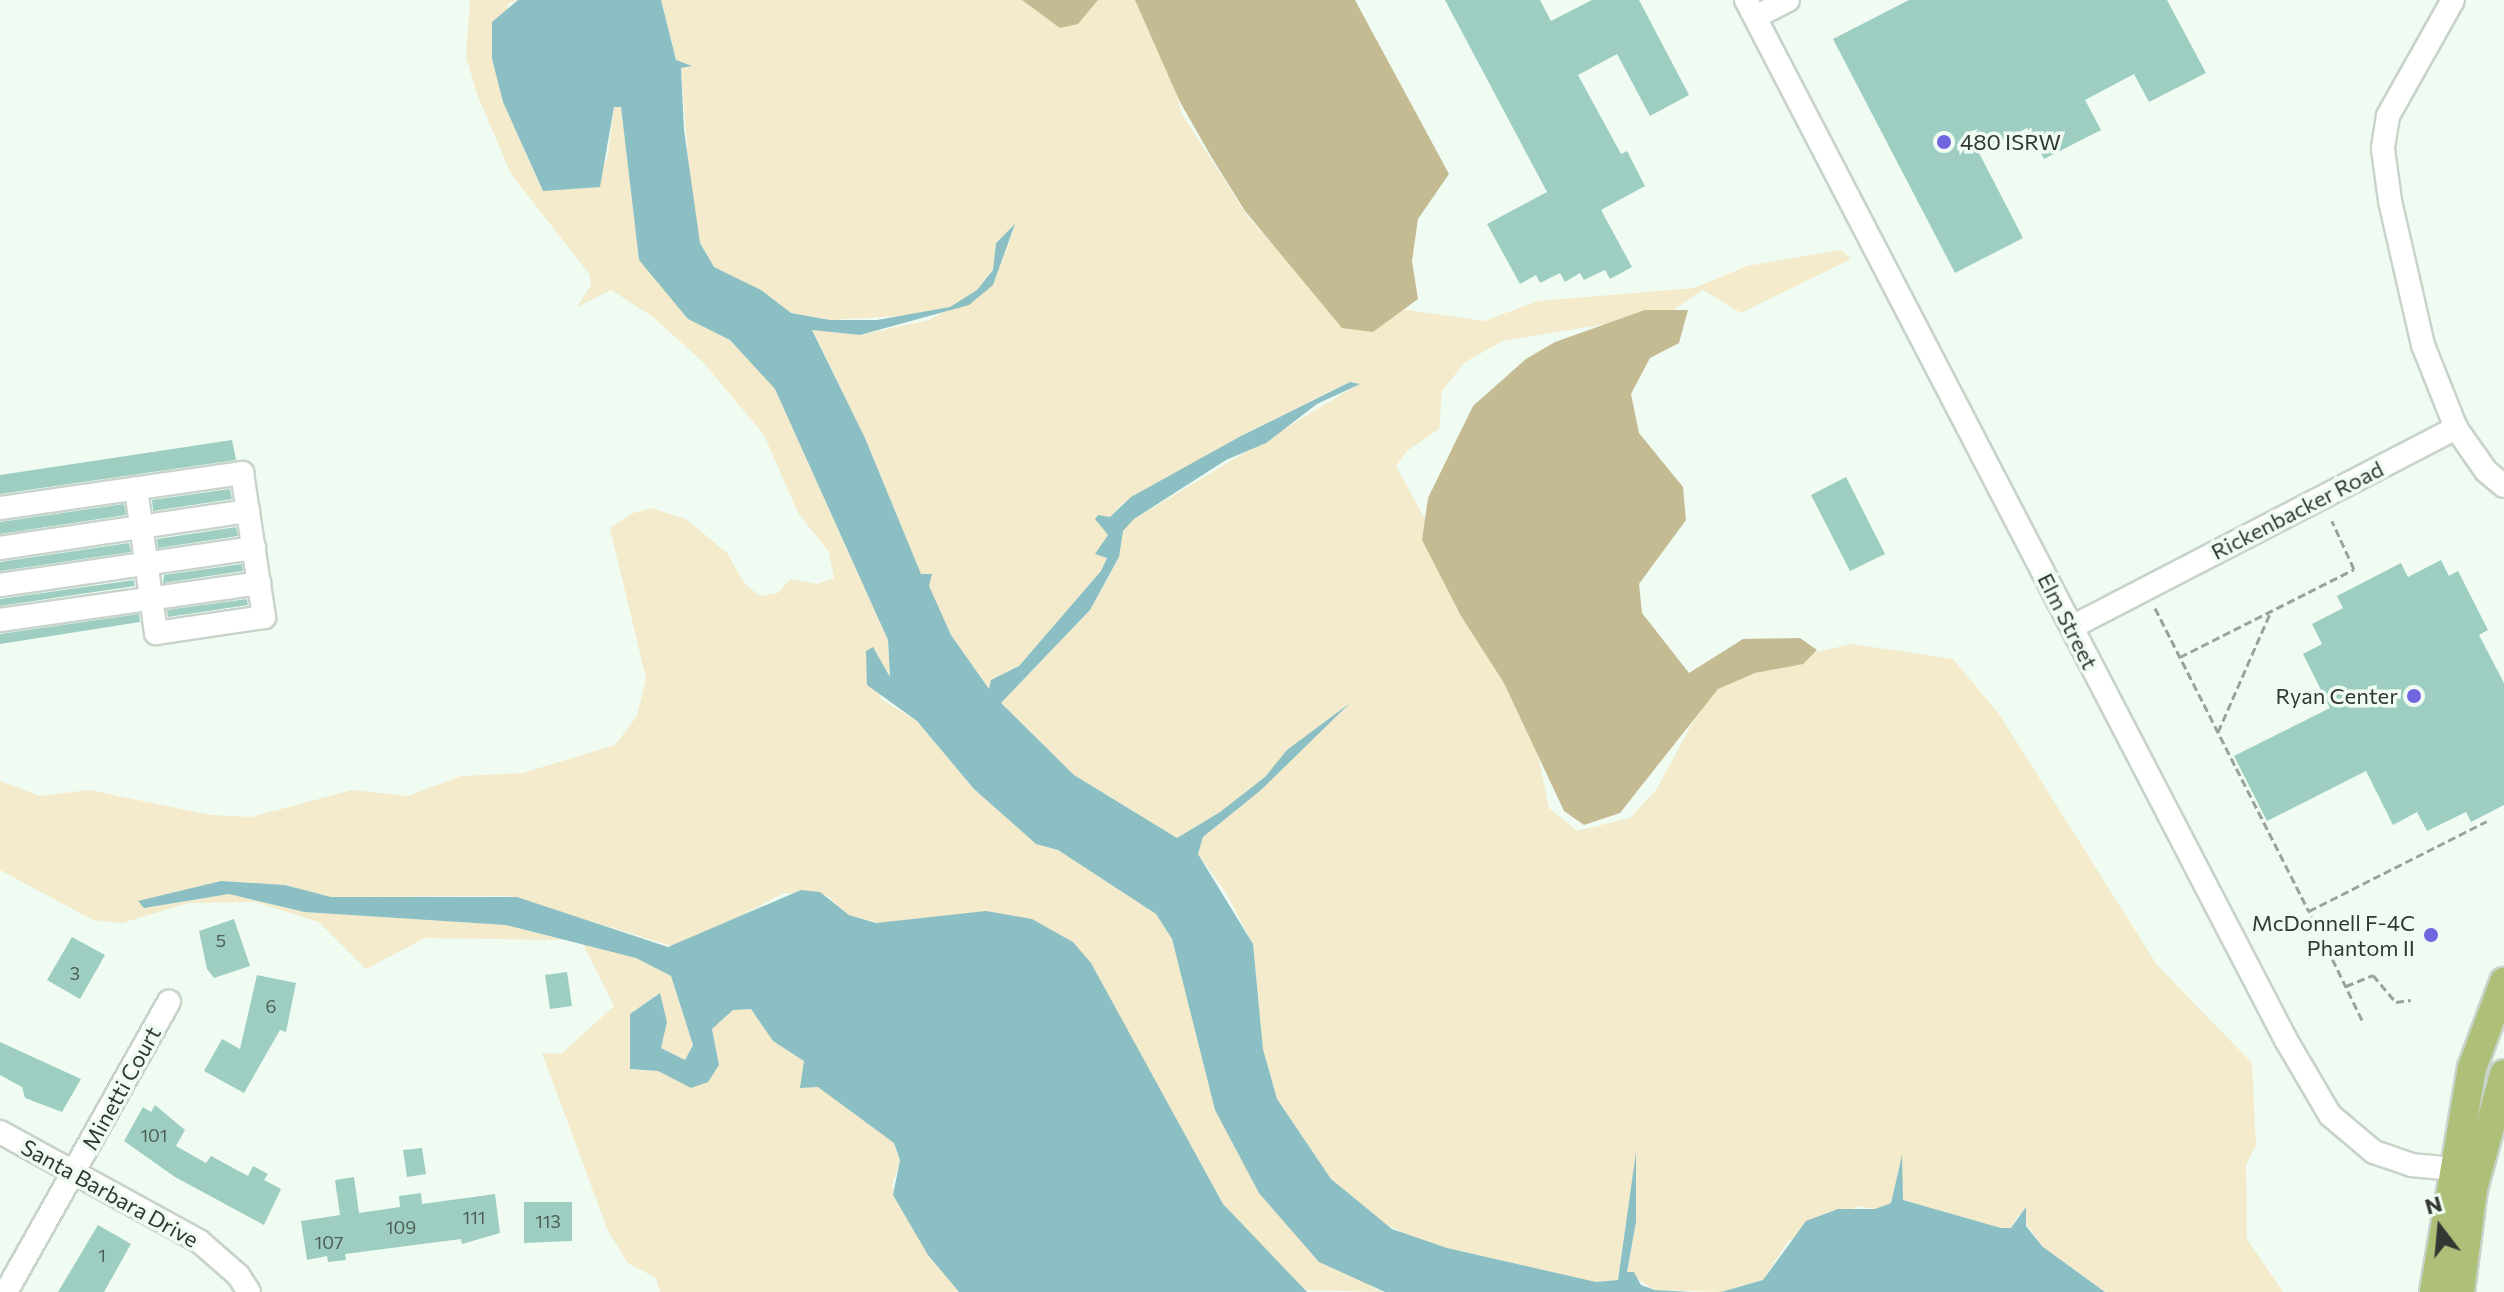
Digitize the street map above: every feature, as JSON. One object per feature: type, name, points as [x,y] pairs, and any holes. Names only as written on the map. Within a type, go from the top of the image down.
[{"type":"main road","points":[[2434,1292],[2472,1068],[2504,982]]},
{"type":"main road","points":[[2462,1287],[2473,1189],[2504,1074]]},
{"type":"street","points":[[1750,9],[1788,0]]},
{"type":"street","points":[[2453,0],[2388,116],[2383,149],[2390,201],[2423,345],[2456,428],[2486,471],[2504,486]]},
{"type":"street","name":"Elm Street","points":[[1750,9],[2286,1040],[2330,1115],[2374,1152],[2411,1165],[2454,1169]]},
{"type":"street","name":"Rickenbacker Road","points":[[2072,627],[2456,428]]},
{"type":"street","points":[[0,508],[136,488],[242,473],[264,617],[156,633],[136,488]]},
{"type":"street","points":[[0,548],[248,511]]},
{"type":"street","points":[[0,585],[254,548]]},
{"type":"street","points":[[0,620],[259,583]]},
{"type":"street","name":"Minetti Court","points":[[6,1292],[169,1002]]},
{"type":"street","name":"Santa Barbara Drive","points":[[0,1132],[199,1241],[238,1275],[249,1292]]},
{"type":"path","points":[[2180,657],[2354,569],[2332,521]]},
{"type":"path","points":[[2153,604],[2362,1020]]},
{"type":"path","points":[[2218,732],[2271,611]]},
{"type":"path","points":[[2309,911],[2487,821]]},
{"type":"path","points":[[2346,986],[2373,975],[2396,1002],[2411,1000]]},
{"type":"shaded area","points":[[470,0],[518,0],[509,3],[492,59],[503,102],[542,190],[607,161],[614,107],[621,106],[639,260],[759,367],[775,389],[888,640],[890,678],[873,647],[881,699],[917,721],[974,789],[1036,844],[1058,850],[1156,914],[1172,939],[1215,1110],[1375,1289],[1385,1292],[1301,1290],[1223,1204],[1149,1071],[885,924],[848,915],[828,896],[784,893],[678,948],[508,896],[331,897],[285,885],[221,881],[144,908],[229,894],[304,912],[507,925],[562,940],[425,938],[366,969],[319,922],[255,902],[188,903],[122,923],[93,920],[0,870],[0,781],[40,796],[89,790],[211,815],[251,817],[352,790],[408,796],[461,776],[523,773],[615,745],[637,716],[646,679],[610,528],[633,513],[651,508],[686,519],[727,553],[745,584],[760,596],[778,593],[790,579],[817,584],[834,578],[829,552],[798,513],[764,435],[703,362],[653,317],[611,290],[577,307],[591,285],[590,275],[511,174],[477,94],[466,57]]},
{"type":"shaded area","points":[[661,0],[1152,0],[1182,114],[1248,217],[1298,272],[1365,304],[1484,321],[1538,301],[1694,288],[1747,266],[1841,250],[1851,259],[1741,313],[1703,290],[1667,314],[1503,341],[1465,362],[1442,391],[1439,429],[1407,451],[1396,466],[1529,711],[1549,808],[1577,831],[1630,818],[1656,790],[1711,689],[1742,669],[1852,644],[1953,659],[1999,714],[2157,965],[2252,1063],[2256,1145],[2246,1165],[2247,1239],[2283,1292],[2105,1292],[2043,1247],[2019,1214],[2011,1228],[2001,1228],[1903,1200],[1901,1158],[1891,1203],[1875,1209],[1858,1206],[1789,1240],[1763,1280],[1721,1292],[1655,1290],[1627,1273],[1636,1222],[1636,1154],[1618,1280],[1596,1282],[1447,1248],[1416,1239],[1374,1218],[1331,1179],[1277,1099],[1263,1049],[1253,944],[1225,891],[1198,854],[1203,837],[1261,790],[1347,705],[1288,750],[1265,777],[1220,812],[1177,838],[1074,775],[1001,703],[1090,610],[1119,558],[1122,531],[1134,519],[1359,384],[1349,382],[1241,436],[1122,504],[1110,517],[1096,519],[1108,535],[1096,554],[1107,558],[1101,571],[1019,666],[991,680],[990,690],[951,635],[921,574],[865,438],[812,329],[860,335],[929,320],[993,285],[1015,226],[996,243],[993,270],[977,290],[950,308],[918,315],[830,320],[791,313],[761,290],[714,267],[700,243],[691,199],[681,68],[690,66],[676,60]]},
{"type":"shaded area","points":[[1022,0],[1098,0],[1078,24],[1060,28]]},
{"type":"shaded area","points":[[1135,0],[1355,0],[1449,174],[1418,219],[1412,261],[1418,299],[1373,332],[1342,328],[1245,211],[1180,102]]},
{"type":"shaded area","points":[[1645,310],[1688,310],[1679,343],[1650,358],[1631,394],[1639,433],[1683,487],[1686,520],[1639,584],[1642,613],[1689,673],[1743,639],[1800,638],[1817,650],[1803,664],[1755,673],[1718,689],[1620,813],[1584,825],[1564,811],[1504,683],[1461,616],[1422,540],[1428,498],[1473,406],[1526,359],[1555,342]]},
{"type":"shaded area","points":[[582,942],[636,958],[671,976],[693,1045],[685,1060],[661,1048],[667,1022],[659,993],[630,1014],[631,1070],[658,1071],[691,1088],[719,1065],[712,1029],[733,1010],[751,1009],[773,1041],[805,1061],[818,1086],[894,1142],[900,1160],[892,1186],[928,1255],[959,1292],[660,1292],[656,1278],[628,1263],[608,1231],[542,1053],[561,1054],[614,1006]]},
{"type":"water","points":[[518,0],[661,0],[676,60],[692,66],[681,68],[684,130],[700,243],[714,267],[761,290],[791,313],[830,320],[877,320],[950,307],[977,290],[993,270],[996,243],[1015,224],[993,285],[969,305],[860,335],[812,330],[865,438],[921,574],[932,574],[929,586],[951,635],[989,689],[991,680],[1019,666],[1101,571],[1107,558],[1095,554],[1108,535],[1095,519],[1098,515],[1110,517],[1131,497],[1241,436],[1350,382],[1360,384],[1317,404],[1266,443],[1226,460],[1134,519],[1123,531],[1119,557],[1090,610],[1001,703],[1074,775],[1177,838],[1220,812],[1265,777],[1287,750],[1350,703],[1261,790],[1203,837],[1198,854],[1253,944],[1263,1049],[1277,1099],[1331,1179],[1392,1229],[1447,1248],[1596,1282],[1618,1280],[1636,1152],[1636,1222],[1627,1272],[1634,1272],[1641,1285],[1655,1290],[1692,1292],[1385,1292],[1319,1262],[1259,1193],[1215,1110],[1172,939],[1156,914],[1058,850],[1036,844],[974,789],[917,721],[867,685],[866,651],[873,647],[890,677],[888,640],[775,389],[730,340],[688,319],[639,260],[621,107],[614,107],[600,187],[543,191],[503,102],[492,59],[492,22]]},
{"type":"water","points":[[221,881],[285,885],[331,897],[517,897],[668,947],[801,890],[820,892],[849,915],[876,923],[986,911],[1032,919],[1073,942],[1091,963],[1223,1204],[1307,1292],[959,1292],[928,1255],[893,1195],[900,1160],[894,1143],[818,1087],[800,1088],[804,1061],[773,1041],[751,1009],[733,1010],[712,1029],[719,1065],[708,1082],[691,1088],[658,1071],[630,1069],[630,1014],[660,993],[667,1022],[661,1048],[685,1060],[693,1045],[671,976],[636,958],[506,925],[304,912],[229,894],[144,908],[138,901]]},
{"type":"water","points":[[1902,1155],[1903,1200],[2001,1228],[2011,1228],[2026,1207],[2026,1226],[2043,1247],[2105,1292],[1721,1292],[1763,1280],[1806,1221],[1838,1209],[1875,1209],[1891,1203]]},
{"type":"building","points":[[1445,0],[1540,0],[1551,21],[1592,0],[1639,0],[1689,95],[1650,116],[1617,54],[1578,75],[1621,154],[1627,151],[1645,186],[1601,210],[1632,267],[1610,279],[1605,270],[1584,280],[1580,273],[1565,282],[1560,273],[1540,283],[1536,275],[1520,284],[1487,224],[1547,192]]},
{"type":"building","name":"480 ISRW","points":[[1909,0],[2167,0],[2206,73],[2149,102],[2134,74],[2085,100],[2101,130],[2044,159],[2027,128],[1979,153],[2023,238],[1955,273],[1833,39]]},
{"type":"building","points":[[232,440],[236,460],[0,494],[0,475]]},
{"type":"building","points":[[1846,477],[1885,554],[1850,571],[1811,495]]},
{"type":"building","points":[[230,489],[232,499],[153,511],[152,500]]},
{"type":"building","points":[[124,504],[126,515],[0,534],[0,522]]},
{"type":"building","points":[[236,527],[238,536],[158,548],[157,539]]},
{"type":"building","points":[[129,543],[131,552],[0,571],[0,562]]},
{"type":"building","name":"Ryan Center","points":[[2441,560],[2449,576],[2458,571],[2488,630],[2479,635],[2504,683],[2504,805],[2471,822],[2466,812],[2427,831],[2417,812],[2393,825],[2366,771],[2267,821],[2234,756],[2330,708],[2303,654],[2322,644],[2312,624],[2343,608],[2337,596],[2401,563],[2408,577]]},
{"type":"building","points":[[242,564],[243,571],[163,583],[164,575]]},
{"type":"building","points":[[134,580],[135,586],[0,606],[0,599]]},
{"type":"building","points":[[247,599],[248,605],[168,617],[167,610]]},
{"type":"building","points":[[139,614],[140,622],[0,644],[0,634]]},
{"type":"building","points":[[234,919],[250,966],[214,978],[207,969],[199,931]]},
{"type":"building","points":[[72,937],[105,955],[80,999],[47,980]]},
{"type":"building","points":[[567,972],[572,1006],[550,1009],[545,975]]},
{"type":"building","points":[[257,975],[296,983],[286,1032],[280,1030],[244,1093],[204,1071],[222,1039],[240,1049]]},
{"type":"building","points":[[0,1042],[81,1079],[62,1112],[25,1098],[22,1087],[0,1075]]},
{"type":"building","points":[[155,1105],[185,1130],[176,1146],[206,1163],[211,1156],[248,1176],[253,1166],[268,1174],[264,1180],[281,1189],[264,1225],[175,1177],[124,1141],[143,1107],[151,1112]]},
{"type":"building","points":[[422,1148],[426,1174],[407,1177],[403,1150]]},
{"type":"building","points":[[354,1177],[359,1213],[400,1207],[399,1196],[421,1193],[422,1204],[495,1194],[500,1233],[462,1244],[461,1239],[345,1254],[346,1260],[328,1262],[327,1256],[307,1260],[301,1221],[340,1215],[335,1180]]},
{"type":"building","points":[[524,1202],[572,1202],[572,1241],[524,1243]]},
{"type":"building","points":[[98,1225],[131,1244],[104,1292],[58,1292]]},
{"type":"place","name":"480 ISRW","points":[[1944,142]]},
{"type":"place","name":"Ryan Center","points":[[2414,696]]},
{"type":"place","name":"McDonnell F-4C Phantom II","points":[[2431,935]]}]
